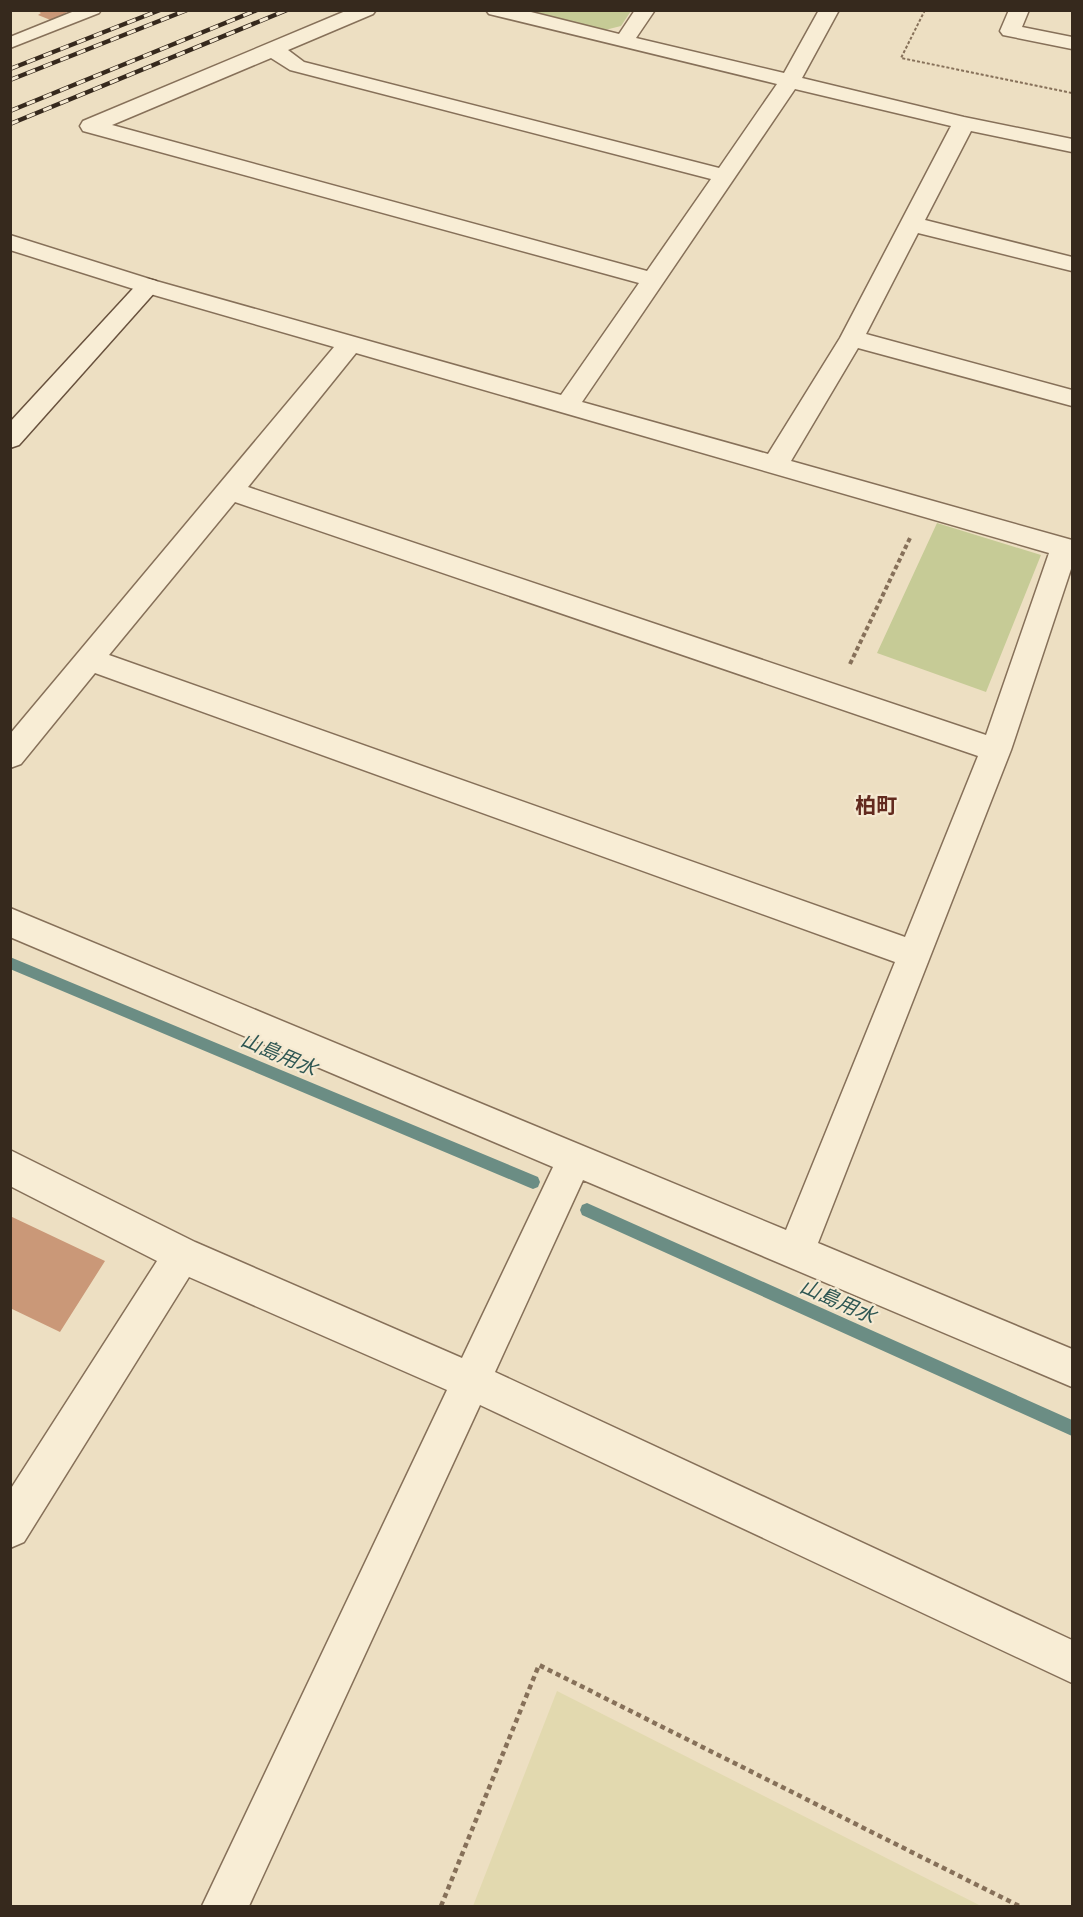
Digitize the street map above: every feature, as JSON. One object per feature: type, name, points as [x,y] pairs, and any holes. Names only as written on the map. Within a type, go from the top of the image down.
[{"type":"street","points":[[366,10],[91,126],[654,280]]},
{"type":"street","points":[[496,10],[964,123],[1072,145]]},
{"type":"street","points":[[624,41],[645,10]]},
{"type":"street","points":[[567,405],[790,81],[829,10]]},
{"type":"street","points":[[1019,10],[1010,31],[1072,43]]},
{"type":"street","points":[[273,50],[297,66],[723,176]]},
{"type":"street","points":[[775,465],[852,338],[964,123]]},
{"type":"street","points":[[912,224],[1072,264]]},
{"type":"street","points":[[10,242],[148,286],[1069,549],[996,750],[796,1252]]},
{"type":"street","points":[[14,432],[148,286]]},
{"type":"street","points":[[852,338],[1072,398]]},
{"type":"street","points":[[10,756],[351,343]]},
{"type":"street","points":[[231,491],[996,750]]},
{"type":"street","points":[[88,659],[916,955]]},
{"type":"street","points":[[10,922],[1072,1368]]},
{"type":"street","points":[[225,1906],[575,1159]]},
{"type":"street","points":[[10,1167],[182,1255],[471,1381],[1072,1662]]},
{"type":"street","points":[[10,1528],[182,1255]]},
{"type":"lane","points":[[10,43],[93,10]]},
{"type":"path","points":[[925,10],[901,58],[1072,93]]},
{"type":"path","points":[[836,694],[925,508]]},
{"type":"path","points":[[441,1906],[539,1665],[1019,1906]]},
{"type":"shaded area","points":[[557,1691],[981,1906],[473,1906]]},
{"type":"green space","points":[[525,11],[631,11],[621,26],[605,30]]},
{"type":"green space","points":[[937,523],[1041,555],[986,692],[877,653]]},
{"type":"building","points":[[36,10],[70,10],[53,21],[38,15],[41,13]]},
{"type":"building","points":[[10,1216],[105,1261],[60,1332],[10,1308]]},
{"type":"waterway","name":"山島用水","points":[[10,963],[533,1182]]},
{"type":"waterway","name":"山島用水","points":[[587,1210],[1072,1428]]},
{"type":"railway","points":[[10,69],[160,10]]},
{"type":"railway","points":[[10,80],[187,10]]},
{"type":"railway","points":[[10,111],[257,10]]},
{"type":"railway","points":[[10,124],[287,10]]},
{"type":"district","name":"柏町","points":[[876,806]]}]
